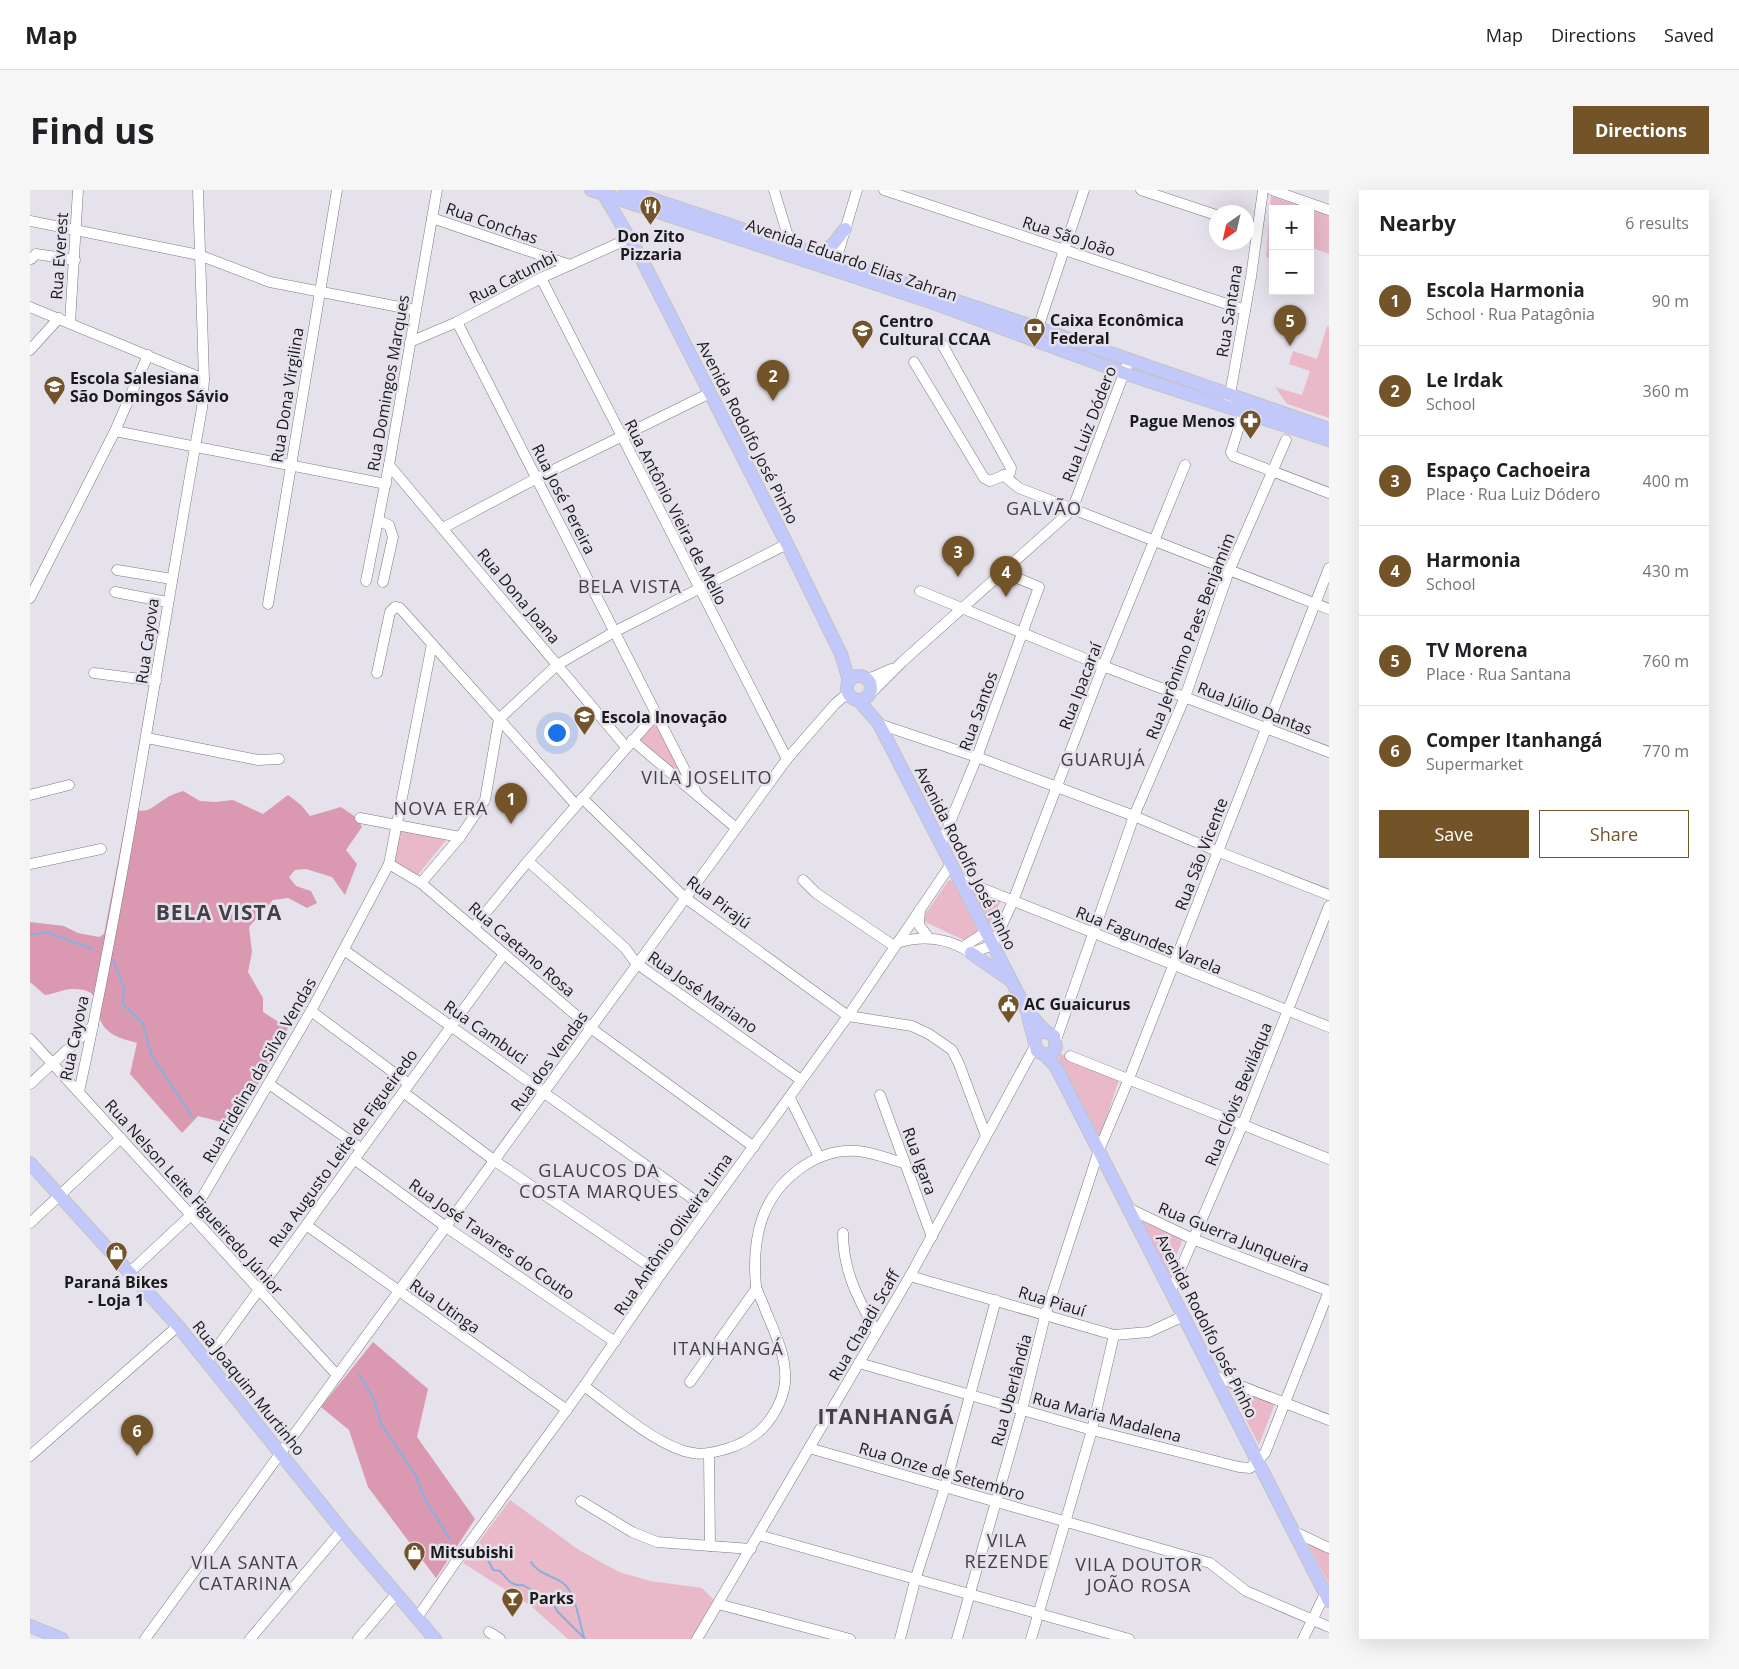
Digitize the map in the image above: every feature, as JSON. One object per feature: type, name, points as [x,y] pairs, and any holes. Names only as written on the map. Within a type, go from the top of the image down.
[{"type":"main road","name":"Avenida Eduardo Elias Zahran","points":[[591,190],[613,193],[821,255],[834,265],[1124,373],[1265,408],[1329,429]]},
{"type":"main road","name":"Avenida Eduardo Elias Zahran","points":[[613,193],[834,265],[1038,328],[1129,360],[1229,400],[1244,412],[1329,440]]},
{"type":"main road","name":"Avenida Rodolfo José Pinho","points":[[613,193],[627,233],[787,544],[841,654]]},
{"type":"main road","points":[[821,255],[834,243],[844,229]]},
{"type":"main road","points":[[1244,412],[1265,408]]},
{"type":"main road","points":[[841,654],[865,677],[872,687],[866,697]]},
{"type":"main road","points":[[841,654],[848,687]]},
{"type":"main road","points":[[848,687],[854,676],[865,677]]},
{"type":"main road","name":"Avenida Rodolfo José Pinho","points":[[848,687],[866,697],[1027,1011],[1050,1041],[1056,1067],[1327,1597]]},
{"type":"main road","points":[[967,950],[1011,981]]},
{"type":"main road","name":"Avenida Rodolfo José Pinho","points":[[1027,1011],[1034,1043]]},
{"type":"main road","points":[[1036,1035],[1050,1041],[1037,1052],[1034,1043],[1036,1035]]},
{"type":"main road","name":"Rua Joaquim Murtinho","points":[[30,1163],[178,1326],[342,1530],[435,1639]]},
{"type":"main road","points":[[30,1626],[62,1639]]},
{"type":"street","name":"Rua Everest","points":[[70,323],[78,190]]},
{"type":"street","name":"Rua Cayova","points":[[78,1092],[93,1026],[147,738],[167,602],[202,408],[204,379],[198,190]]},
{"type":"street","name":"Rua Dona Virgilina","points":[[268,604],[337,190]]},
{"type":"street","name":"Rua Domingos Marques","points":[[366,581],[386,484],[437,190]]},
{"type":"street","points":[[774,190],[791,246]]},
{"type":"street","points":[[834,265],[857,190]]},
{"type":"street","name":"Rua São João","points":[[884,190],[1245,310]]},
{"type":"street","points":[[1038,328],[1084,190]]},
{"type":"street","points":[[1141,190],[1209,213]]},
{"type":"street","name":"Rua Santana","points":[[1229,400],[1245,310],[1262,190]]},
{"type":"street","points":[[1272,190],[1329,210]]},
{"type":"street","name":"Rua Conchas","points":[[432,218],[570,265]]},
{"type":"street","points":[[30,221],[199,255],[270,282],[415,310]]},
{"type":"street","name":"Rua Catumbi","points":[[410,342],[457,322],[570,265],[627,233]]},
{"type":"street","points":[[31,260],[36,254],[75,260]]},
{"type":"street","name":"Rua Antônio Vieira de Mello","points":[[541,278],[620,436],[787,759]]},
{"type":"street","points":[[30,307],[204,379]]},
{"type":"street","points":[[30,350],[58,318]]},
{"type":"street","name":"Rua José Pereira","points":[[457,322],[698,796]]},
{"type":"street","points":[[914,362],[984,478],[990,481],[1010,472],[1011,468],[942,344]]},
{"type":"street","points":[[30,598],[115,430],[148,355]]},
{"type":"street","name":"Rua Luiz Dódero","points":[[866,697],[902,662],[1072,510],[1129,360]]},
{"type":"street","points":[[443,528],[620,436],[710,393]]},
{"type":"street","points":[[1244,412],[1231,452],[1232,456],[1329,494]]},
{"type":"street","points":[[115,430],[386,484]]},
{"type":"street","name":"Rua Jerônimo Paes Benjamim","points":[[1050,1041],[1065,1013],[1134,816],[1185,697],[1229,571],[1271,470],[1286,440]]},
{"type":"street","name":"Rua Dona Joana","points":[[389,465],[556,665],[629,744],[698,796],[736,828]]},
{"type":"street","name":"Rua Ipacaraí","points":[[993,945],[1013,901],[1103,666],[1185,465]]},
{"type":"street","points":[[1003,475],[1019,488],[1072,510],[1329,609]]},
{"type":"street","points":[[379,521],[388,524],[393,537],[383,582]]},
{"type":"street","points":[[421,883],[460,838],[485,800],[499,719],[556,665],[614,632],[787,544]]},
{"type":"street","name":"Rua São Vicente","points":[[1099,1150],[1174,966],[1329,568]]},
{"type":"street","points":[[117,570],[172,579]]},
{"type":"street","name":"Rua Santos","points":[[941,844],[977,757],[1039,587],[1003,572]]},
{"type":"street","name":"Rua Júlio Dantas","points":[[920,591],[1103,666],[1329,752]]},
{"type":"street","points":[[115,592],[167,602]]},
{"type":"street","name":"Rua Pirajú","points":[[377,673],[392,608],[400,608],[499,719],[579,802],[684,897],[848,1016]]},
{"type":"street","name":"Rua Fidelina da Silva Vendas","points":[[130,1272],[191,1215],[311,1011],[390,864],[432,644]]},
{"type":"street","name":"Rua Luiz Dódero","points":[[865,677],[902,662]]},
{"type":"street","points":[[94,673],[156,682]]},
{"type":"street","name":"Rua dos Vendas","points":[[145,1639],[495,1161],[543,1092],[592,1029],[636,963],[684,897],[787,759],[848,687]]},
{"type":"street","points":[[474,927],[528,861],[656,714]]},
{"type":"street","points":[[878,722],[1134,816],[1329,895]]},
{"type":"street","points":[[147,738],[258,760],[279,759]]},
{"type":"street","points":[[30,795],[69,785]]},
{"type":"street","points":[[360,818],[460,838]]},
{"type":"street","points":[[30,864],[101,849]]},
{"type":"street","name":"Rua José Mariano","points":[[528,861],[625,948],[636,963],[801,1080]]},
{"type":"street","name":"Rua Caetano Rosa","points":[[390,864],[421,883],[592,1029],[754,1147]]},
{"type":"street","name":"Rua Antônio Oliveira Lima","points":[[417,1618],[567,1410],[707,1209],[790,1098],[951,864]]},
{"type":"street","name":"Rua Fagundes Varela","points":[[959,879],[1329,1027]]},
{"type":"street","points":[[803,880],[816,893],[895,945],[916,937],[928,937],[967,950],[993,945]]},
{"type":"street","name":"Rua Clóvis Beviláqua","points":[[1171,1291],[1242,1126],[1329,906]]},
{"type":"street","points":[[920,908],[919,925],[928,937]]},
{"type":"street","points":[[967,950],[986,932]]},
{"type":"street","name":"Rua Cambuci","points":[[344,950],[707,1209]]},
{"type":"street","name":"Rua Augusto Leite de Figueiredo","points":[[207,1361],[504,954]]},
{"type":"street","points":[[311,1011],[495,1161],[661,1274]]},
{"type":"street","points":[[848,1016],[912,1026],[929,1034],[952,1050],[960,1064],[986,1136]]},
{"type":"street","points":[[30,1084],[93,1026]]},
{"type":"street","name":"Rua Nelson Leite Figueiredo Júnior","points":[[30,1039],[337,1375]]},
{"type":"street","name":"Rua Chaadi Scaff","points":[[697,1639],[760,1535],[876,1331],[910,1276],[1027,1065],[1034,1043]]},
{"type":"street","points":[[1070,1056],[1128,1081],[1329,1159]]},
{"type":"street","points":[[269,1084],[362,1149]]},
{"type":"street","name":"Rua Igara","points":[[880,1095],[932,1237]]},
{"type":"street","points":[[790,1098],[819,1157]]},
{"type":"street","points":[[30,1223],[121,1138]]},
{"type":"street","name":"Rua Uberlândia","points":[[957,1639],[968,1593],[1022,1410],[1046,1316],[1099,1150]]},
{"type":"street","points":[[584,1386],[666,1444],[693,1453],[709,1454],[737,1446],[754,1437],[771,1417],[786,1386],[785,1370],[777,1340],[756,1288],[756,1252],[762,1218],[786,1180],[804,1165],[819,1157],[840,1151],[857,1151],[904,1163]]},
{"type":"street","name":"Rua José Tavares do Couto","points":[[354,1159],[446,1227],[615,1342]]},
{"type":"street","name":"Rua Guerra Junqueira","points":[[1128,1208],[1194,1240],[1329,1291]]},
{"type":"street","name":"Rua Utinga","points":[[306,1225],[567,1410]]},
{"type":"street","points":[[843,1233],[843,1253],[846,1268],[857,1297],[876,1331]]},
{"type":"street","name":"Rua Piauí","points":[[910,1276],[1114,1335],[1149,1332],[1184,1316]]},
{"type":"street","points":[[690,1382],[756,1288]]},
{"type":"street","points":[[1257,1459],[1265,1453],[1329,1291]]},
{"type":"street","points":[[900,1639],[916,1577],[945,1487],[996,1300]]},
{"type":"street","points":[[30,1456],[178,1326]]},
{"type":"street","points":[[1031,1639],[1092,1430],[1114,1335]]},
{"type":"street","name":"Rua Maria Madalena","points":[[859,1363],[1092,1430],[1245,1468],[1254,1465],[1257,1459]]},
{"type":"street","points":[[1215,1376],[1329,1420]]},
{"type":"street","name":"Rua Onze de Setembro","points":[[809,1448],[1210,1563],[1246,1591],[1311,1621],[1329,1627]]},
{"type":"street","points":[[709,1454],[710,1546]]},
{"type":"street","points":[[581,1501],[632,1532],[657,1542],[750,1549]]},
{"type":"street","points":[[250,1639],[342,1530]]},
{"type":"street","points":[[1295,1532],[1329,1548]]},
{"type":"street","points":[[760,1535],[916,1577],[1130,1639]]},
{"type":"street","points":[[358,1639],[397,1593]]},
{"type":"street","points":[[1303,1639],[1311,1621],[1327,1597]]},
{"type":"street","points":[[718,1604],[820,1635],[850,1639]]},
{"type":"street","points":[[489,1632],[500,1639]]},
{"type":"shaded area","points":[[1271,196],[1297,205],[1270,205]]},
{"type":"shaded area","points":[[1314,210],[1329,216],[1329,254],[1314,248]]},
{"type":"shaded area","points":[[1269,220],[1269,258],[1266,257]]},
{"type":"shaded area","points":[[1327,326],[1329,327],[1329,418],[1287,404],[1275,387],[1302,395],[1310,371],[1289,364],[1293,351],[1317,359]]},
{"type":"shaded area","points":[[654,720],[691,788],[635,739]]},
{"type":"shaded area","points":[[183,791],[200,801],[233,800],[263,814],[288,795],[301,805],[310,816],[341,807],[357,818],[362,827],[346,850],[357,864],[345,895],[332,877],[306,869],[295,870],[289,877],[296,886],[311,891],[317,903],[307,908],[288,898],[273,900],[249,927],[252,952],[248,972],[263,998],[263,1012],[288,1028],[251,1097],[233,1125],[198,1116],[182,1133],[130,1074],[137,1043],[116,1036],[105,1028],[99,1016],[95,997],[91,993],[72,989],[45,995],[30,982],[30,922],[64,926],[78,933],[99,937],[104,934],[128,809],[148,810],[169,796]]},
{"type":"shaded area","points":[[399,830],[447,839],[417,876],[395,862]]},
{"type":"shaded area","points":[[949,880],[964,883],[1002,898],[987,930],[970,943],[921,920]]},
{"type":"shaded area","points":[[1059,1053],[1119,1080],[1099,1141],[1058,1067]]},
{"type":"shaded area","points":[[1140,1221],[1184,1236],[1168,1277]]},
{"type":"shaded area","points":[[373,1342],[428,1389],[417,1437],[475,1519],[436,1578],[368,1487],[349,1430],[321,1407]]},
{"type":"shaded area","points":[[1228,1385],[1275,1403],[1259,1445]]},
{"type":"shaded area","points":[[510,1500],[579,1550],[619,1572],[650,1581],[702,1588],[718,1604],[697,1639],[568,1639],[531,1606],[463,1563]]},
{"type":"shaded area","points":[[1310,1544],[1329,1552],[1329,1584],[1309,1546]]},
{"type":"waterway","points":[[30,935],[47,932],[92,949]]},
{"type":"waterway","points":[[113,960],[124,988],[123,1004],[143,1024],[152,1056],[192,1116]]},
{"type":"waterway","points":[[359,1374],[375,1402],[381,1424],[415,1474],[426,1501],[450,1539]]},
{"type":"waterway","points":[[479,1557],[487,1558],[493,1570],[500,1571],[513,1584],[523,1585],[553,1603],[557,1611],[585,1639]]},
{"type":"waterway","points":[[531,1562],[537,1569],[559,1580],[567,1588],[574,1601],[584,1637]]},
{"type":"place","name":"Don Zito Pizzaria","points":[[651,226]]},
{"type":"place","name":"TV Morena","points":[[1290,346]]},
{"type":"place","name":"Caixa Econômica Federal","points":[[1034,348]]},
{"type":"place","name":"Centro Cultural CCAA","points":[[863,349]]},
{"type":"place","name":"Le Irdak","points":[[773,401]]},
{"type":"place","name":"Escola Salesiana São Domingos Sávio","points":[[54,406]]},
{"type":"place","name":"Pague Menos","points":[[1251,440]]},
{"type":"place","name":"Espaço Cachoeira","points":[[958,577]]},
{"type":"place","name":"Harmonia","points":[[1006,597]]},
{"type":"place","name":"Escola Inovação","points":[[585,736]]},
{"type":"place","name":"Escola Harmonia","points":[[511,824]]},
{"type":"place","name":"AC Guaicurus","points":[[1008,1023]]},
{"type":"place","name":"Paraná Bikes - Loja 1","points":[[116,1272]]},
{"type":"place","name":"Comper Itanhangá","points":[[137,1456]]},
{"type":"place","name":"Mitsubishi","points":[[414,1571]]},
{"type":"place","name":"Parks","points":[[513,1617]]},
{"type":"district","name":"GALVÃO","points":[[1044,508]]},
{"type":"district","name":"BELA VISTA","points":[[630,586]]},
{"type":"district","name":"GUARUJÁ","points":[[1103,759]]},
{"type":"district","name":"VILA JOSELITO","points":[[707,777]]},
{"type":"district","name":"NOVA ERA","points":[[441,808]]},
{"type":"district","name":"BELA VISTA","points":[[219,912]]},
{"type":"district","name":"GLAUCOS DA COSTA MARQUES","points":[[599,1180]]},
{"type":"district","name":"ITANHANGÁ","points":[[728,1348]]},
{"type":"district","name":"ITANHANGÁ","points":[[886,1416]]},
{"type":"district","name":"VILA REZENDE","points":[[1007,1550]]},
{"type":"district","name":"VILA SANTA CATARINA","points":[[245,1572]]},
{"type":"district","name":"VILA DOUTOR JOÃO ROSA","points":[[1139,1574]]}]
